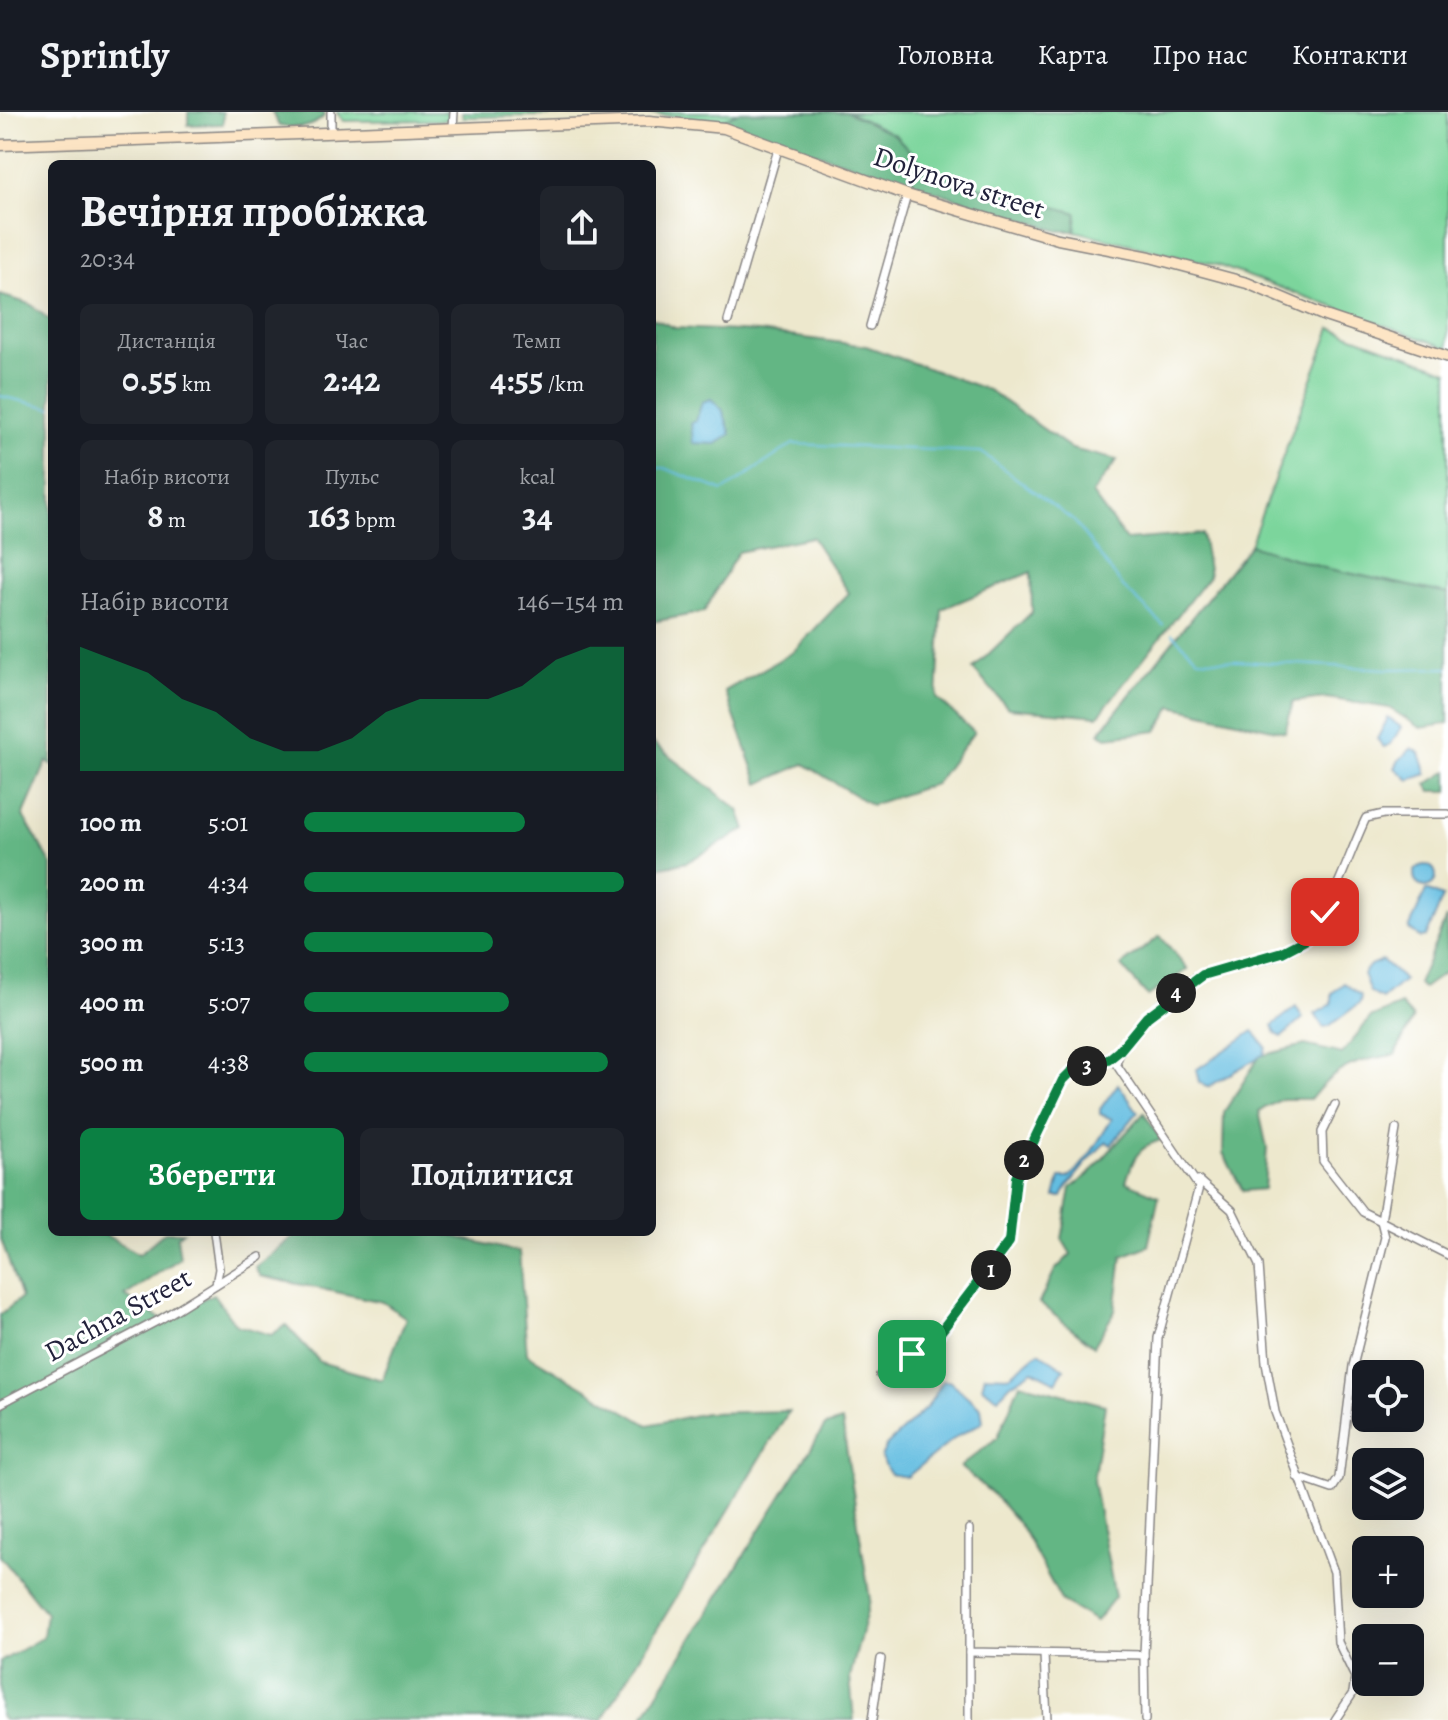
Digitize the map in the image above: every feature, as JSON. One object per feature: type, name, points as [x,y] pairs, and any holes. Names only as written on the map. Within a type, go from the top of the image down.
[{"type":"street","points":[[331,112],[331,132]]},
{"type":"street","points":[[453,128],[454,112]]},
{"type":"street","name":"Dolynova street","points":[[0,145],[649,121],[724,128],[907,195],[1058,239],[1202,269],[1247,283],[1325,316],[1448,357]]},
{"type":"street","points":[[728,321],[779,146]]},
{"type":"street","points":[[870,326],[907,195]]},
{"type":"street","points":[[880,1375],[893,1371],[925,1348],[997,1262],[1009,1242],[1016,1178],[1063,1080],[1071,1072],[1108,1060],[1147,1017],[1203,975],[1282,952],[1305,940],[1325,912],[1366,818],[1384,814],[1448,814]]},
{"type":"street","points":[[1119,1051],[1116,1064],[1199,1187],[1182,1261],[1158,1338],[1144,1655],[1145,1720]]},
{"type":"street","points":[[1335,1105],[1322,1132],[1323,1161],[1363,1212],[1448,1255]]},
{"type":"street","points":[[1297,1477],[1332,1489],[1339,1478],[1353,1366],[1385,1237],[1381,1221],[1396,1129]]},
{"type":"street","points":[[1193,1176],[1232,1210],[1259,1265],[1269,1385],[1297,1477],[1334,1572],[1338,1642],[1355,1677],[1353,1693],[1335,1720]]},
{"type":"street","name":"Dachna Street","points":[[215,1236],[219,1269],[215,1286]]},
{"type":"street","name":"Dachna Street","points":[[0,1404],[161,1319],[260,1257]]},
{"type":"street","points":[[969,1529],[969,1720]]},
{"type":"street","points":[[969,1652],[1144,1655]]},
{"type":"street","points":[[1044,1654],[1047,1720]]},
{"type":"street","points":[[872,1720],[881,1659]]},
{"type":"green space","points":[[188,112],[223,112],[223,124],[188,125]]},
{"type":"green space","points":[[272,112],[323,112],[325,115],[310,126],[292,127],[279,126]]},
{"type":"green space","points":[[336,112],[448,112],[448,120],[344,121]]},
{"type":"green space","points":[[462,112],[739,112],[719,122],[653,114],[463,117]]},
{"type":"green space","points":[[739,112],[847,112],[895,135],[932,174],[1077,213],[1075,231],[1059,231],[719,122]]},
{"type":"green space","points":[[847,112],[1448,112],[1448,348],[1217,265],[1075,231],[1076,213],[932,174],[895,135]]},
{"type":"green space","points":[[0,295],[30,304],[48,319],[48,762],[23,816],[48,858],[48,1236],[107,1236],[139,1254],[160,1236],[178,1236],[180,1258],[125,1296],[161,1319],[213,1294],[236,1325],[271,1335],[286,1325],[320,1362],[382,1380],[406,1318],[383,1302],[260,1276],[255,1267],[295,1236],[453,1236],[519,1252],[527,1354],[648,1425],[706,1413],[789,1411],[602,1720],[3,1720],[0,1715],[0,1662],[43,1637],[46,1613],[0,1556],[0,1315],[21,1298],[0,1236]]},
{"type":"green space","points":[[656,320],[675,328],[759,332],[866,346],[988,390],[1072,449],[1117,460],[1092,494],[1126,540],[1202,534],[1209,576],[1098,716],[1008,708],[973,669],[1032,612],[1031,572],[942,609],[937,698],[974,732],[935,784],[871,805],[804,764],[759,784],[725,691],[793,652],[849,593],[812,537],[738,552],[704,612],[656,621]]},
{"type":"green space","points":[[1331,328],[1448,371],[1448,594],[1324,568],[1250,545]]},
{"type":"green space","points":[[1250,545],[1324,568],[1448,594],[1448,724],[1421,728],[1389,708],[1326,698],[1293,702],[1285,732],[1172,706],[1157,731],[1107,737],[1099,733]]},
{"type":"green space","points":[[656,745],[739,810],[746,829],[687,862],[656,868]]},
{"type":"green space","points":[[1448,771],[1448,791],[1431,791],[1427,784]]},
{"type":"green space","points":[[1446,918],[1448,970],[1423,988],[1418,984]]},
{"type":"green space","points":[[1160,936],[1188,969],[1148,996],[1121,966]]},
{"type":"green space","points":[[1401,1005],[1413,1018],[1395,1055],[1369,1059],[1347,1067],[1329,1079],[1311,1099],[1282,1099],[1259,1111],[1267,1148],[1264,1189],[1243,1191],[1223,1153],[1224,1112],[1260,1056],[1305,1045],[1342,1054],[1370,1018]]},
{"type":"green space","points":[[1144,1113],[1161,1140],[1141,1150],[1126,1182],[1159,1196],[1148,1246],[1122,1256],[1115,1311],[1094,1346],[1039,1303],[1055,1270],[1071,1254],[1062,1239],[1071,1188],[1088,1175]]},
{"type":"green space","points":[[1020,1383],[1105,1405],[1093,1481],[1115,1597],[1096,1621],[1062,1602],[1022,1528],[994,1495],[960,1467],[998,1437]]},
{"type":"green space","points":[[842,1421],[870,1600],[850,1677],[854,1720],[641,1720],[825,1426]]},
{"type":"water","points":[[711,399],[722,409],[731,434],[716,444],[693,443],[691,423],[696,421],[702,402]]},
{"type":"water","points":[[1388,718],[1401,727],[1391,744],[1384,747],[1377,739]]},
{"type":"water","points":[[1412,748],[1420,753],[1427,774],[1409,780],[1395,768]]},
{"type":"water","points":[[1425,865],[1433,868],[1436,876],[1433,884],[1425,887],[1417,884],[1414,876],[1417,868]]},
{"type":"water","points":[[1426,890],[1443,897],[1426,937],[1420,938],[1409,929]]},
{"type":"water","points":[[1382,960],[1404,980],[1382,999],[1370,992],[1363,974],[1370,965]]},
{"type":"water","points":[[1344,983],[1361,996],[1360,1003],[1329,1026],[1323,1027],[1315,1014],[1332,1004],[1332,993]]},
{"type":"water","points":[[1296,1007],[1303,1018],[1282,1037],[1276,1034],[1273,1025]]},
{"type":"water","points":[[1253,1031],[1266,1047],[1264,1054],[1208,1087],[1199,1082],[1196,1070]]},
{"type":"water","points":[[1118,1084],[1138,1112],[1111,1145],[1107,1142],[1090,1159],[1062,1197],[1055,1197],[1060,1178],[1068,1178],[1081,1165],[1112,1119],[1100,1114],[1100,1109]]},
{"type":"water","points":[[1039,1352],[1064,1369],[1056,1382],[1033,1370],[1010,1385],[998,1398],[982,1387],[985,1375],[1010,1376]]},
{"type":"water","points":[[943,1381],[949,1381],[981,1408],[983,1422],[956,1437],[907,1477],[890,1474],[881,1457],[886,1446],[928,1406]]},
{"type":"waterway","points":[[0,396],[48,407]]},
{"type":"waterway","points":[[656,468],[664,468],[723,491],[793,444],[981,452],[1075,522],[1123,587],[1163,625]]},
{"type":"waterway","points":[[1172,634],[1198,659],[1389,669],[1448,668]]},
{"type":"route","points":[[912,1354],[925,1348],[938,1335],[964,1298],[983,1281],[1009,1242],[1016,1178],[1063,1080],[1071,1072],[1108,1060],[1167,999],[1203,975],[1282,952],[1305,940],[1325,912]]}]
